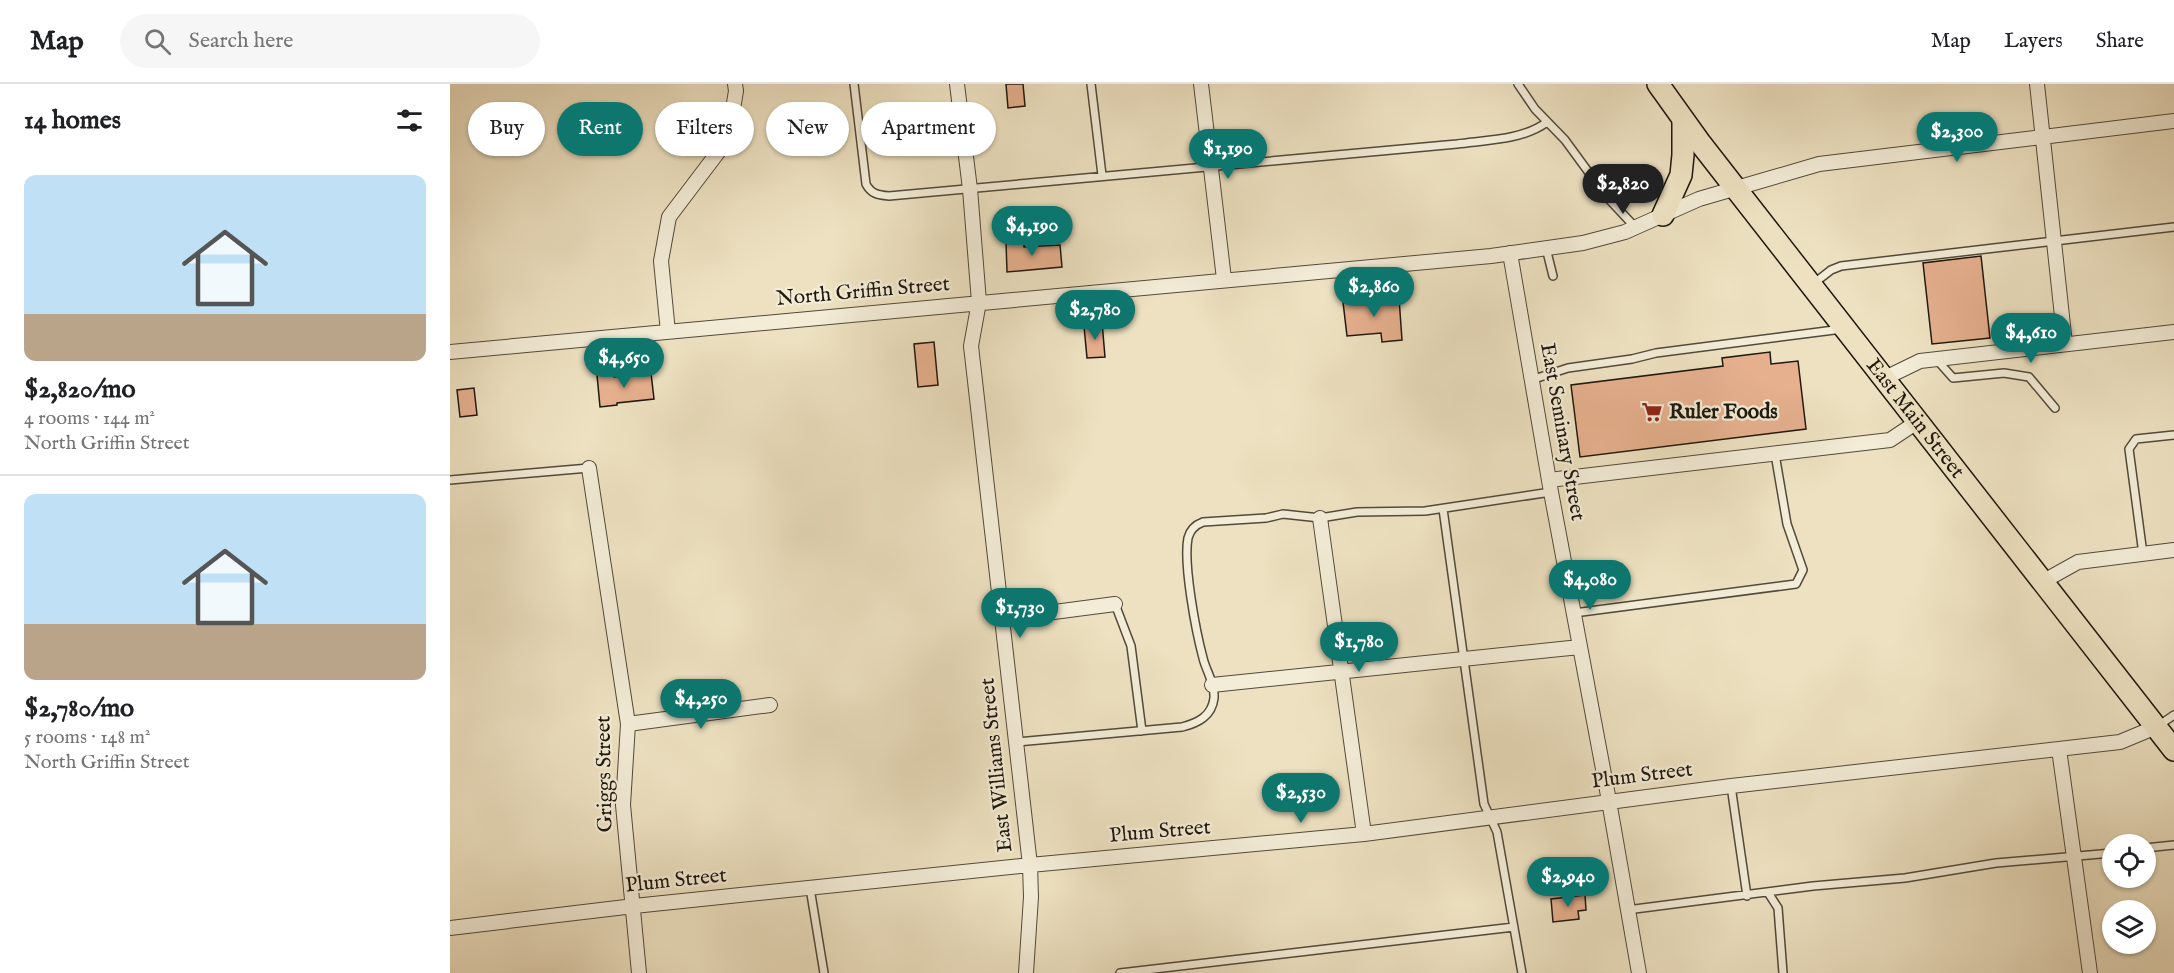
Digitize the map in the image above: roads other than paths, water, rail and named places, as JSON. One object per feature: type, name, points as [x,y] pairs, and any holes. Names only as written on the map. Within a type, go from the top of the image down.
[{"type":"main road","name":"East Main Street","points":[[1658,84],[1683,120],[1844,328],[2174,750]]},
{"type":"main road","points":[[1663,214],[1681,175],[1683,120]]},
{"type":"street","points":[[668,332],[661,261],[669,217],[728,139],[736,91],[735,84]]},
{"type":"street","name":"East Williams Street","points":[[957,84],[970,189],[979,302],[971,345],[1030,865],[1026,973]]},
{"type":"street","points":[[1201,84],[1224,279]]},
{"type":"street","points":[[2037,84],[2065,344]]},
{"type":"street","name":"North Griffin Street","points":[[450,352],[1510,253],[1583,243],[1635,227],[1699,199],[1819,164],[2174,121]]},
{"type":"street","name":"East Seminary Street","points":[[1510,253],[1639,973]]},
{"type":"street","points":[[1884,379],[1920,361],[2174,332]]},
{"type":"street","points":[[1550,486],[1890,440],[1917,422]]},
{"type":"street","name":"Griggs Street","points":[[589,468],[628,724],[623,805],[639,973]]},
{"type":"street","points":[[1320,518],[1364,834]]},
{"type":"street","points":[[2042,582],[2078,562],[2174,550]]},
{"type":"street","points":[[1001,619],[1115,604]]},
{"type":"street","points":[[1212,685],[1580,647]]},
{"type":"street","points":[[628,724],[770,705]]},
{"type":"street","name":"Plum Street","points":[[450,928],[634,906],[1030,865],[1364,834],[1731,786],[2120,742],[2156,728]]},
{"type":"street","points":[[2059,749],[2090,973]]},
{"type":"lane","points":[[854,84],[866,184],[869,191],[889,196],[1457,144],[1510,137],[1536,130],[1547,122]]},
{"type":"lane","points":[[1091,84],[1102,175]]},
{"type":"lane","points":[[1518,84],[1547,122],[1565,140],[1620,214],[1635,227]]},
{"type":"lane","points":[[1811,285],[1831,270],[1841,266],[2174,227]]},
{"type":"lane","points":[[1546,248],[1553,276]]},
{"type":"lane","points":[[1531,380],[1568,368],[1632,359],[1656,353],[1844,328]]},
{"type":"lane","points":[[1937,359],[1953,378],[2004,373],[2029,377],[2055,408]]},
{"type":"lane","points":[[2143,554],[2129,449],[2136,439],[2174,435]]},
{"type":"lane","points":[[1574,613],[1796,584],[1803,570],[1787,524],[1776,454]]},
{"type":"lane","points":[[450,480],[589,468]]},
{"type":"lane","points":[[1017,742],[1182,727],[1204,718],[1214,697],[1195,617],[1188,558],[1188,538],[1196,525],[1203,522],[1266,518],[1283,514],[1320,518],[1357,512],[1425,512],[1550,486]]},
{"type":"lane","points":[[1443,509],[1484,804],[1497,831],[1522,973]]},
{"type":"lane","points":[[1115,604],[1131,646],[1142,730]]},
{"type":"lane","points":[[2156,728],[2174,715]]},
{"type":"lane","points":[[1731,786],[1747,896]]},
{"type":"lane","points":[[2156,847],[2174,845]]},
{"type":"lane","points":[[1627,910],[1769,894],[1813,886],[1905,878],[1996,863],[2102,854]]},
{"type":"lane","points":[[810,888],[824,973]]},
{"type":"lane","points":[[1769,894],[1778,908],[1783,973]]},
{"type":"lane","points":[[1120,973],[1514,927]]},
{"type":"place","name":"Ruler Foods","points":[[1652,412]]}]
